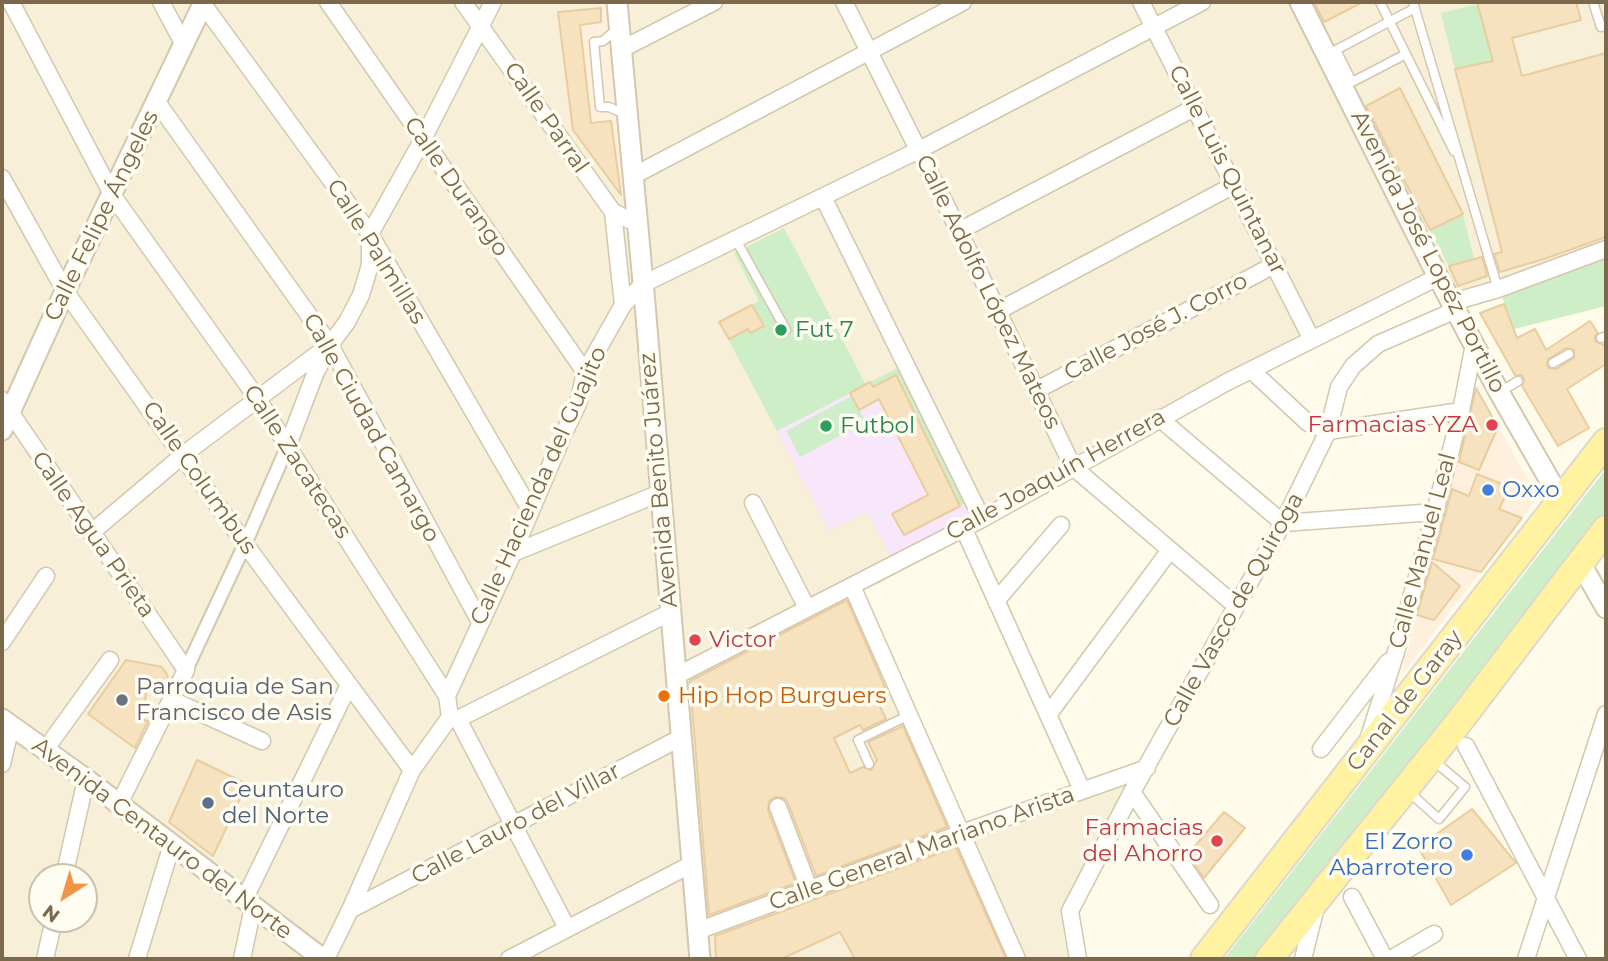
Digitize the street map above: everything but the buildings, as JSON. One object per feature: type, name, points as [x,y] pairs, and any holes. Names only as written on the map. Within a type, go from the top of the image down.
[{"type":"main road","name":"Canal de Garay","points":[[1204,959],[1606,442]]},
{"type":"main road","points":[[1269,959],[1430,758],[1460,737],[1606,529]]},
{"type":"street","name":"Calle Zacatecas","points":[[11,2],[113,196],[257,398],[447,696],[454,718],[567,928]]},
{"type":"street","points":[[161,2],[183,43]]},
{"type":"street","name":"Calle Durango","points":[[328,2],[585,372]]},
{"type":"street","name":"Calle Parral","points":[[463,2],[613,212],[638,224]]},
{"type":"street","points":[[120,804],[245,544],[315,374],[361,295],[369,265],[370,234],[423,139],[493,2]]},
{"type":"street","points":[[622,49],[715,2]]},
{"type":"street","name":"Calle Adolfo López Mateos","points":[[844,2],[959,230],[1073,467],[1236,606]]},
{"type":"street","points":[[633,176],[963,2]]},
{"type":"street","name":"Calle Luis Quintanar","points":[[1141,2],[1276,264],[1311,338]]},
{"type":"street","name":"Calle Hacienda del Guajito","points":[[447,696],[578,404],[585,372],[623,305],[643,284],[919,150],[1202,2]]},
{"type":"street","name":"Avenida José Lopéz Portillo","points":[[1300,2],[1438,277],[1499,392],[1561,500]]},
{"type":"street","name":"Calle Felipe Ángeles","points":[[4,415],[113,196],[203,3]]},
{"type":"street","name":"Calle Palmillas","points":[[203,3],[370,234],[531,511]]},
{"type":"street","name":"Avenida Benito Juárez","points":[[617,9],[638,224],[700,959]]},
{"type":"street","name":"Calle Ciudad Camargo","points":[[157,102],[330,345],[480,622]]},
{"type":"street","points":[[959,230],[1194,108]]},
{"type":"street","name":"Calle Columbus","points":[[2,178],[65,291],[245,544],[412,770]]},
{"type":"street","points":[[998,311],[1234,185]]},
{"type":"street","points":[[823,197],[982,519]]},
{"type":"street","points":[[613,212],[623,305]]},
{"type":"street","points":[[1455,306],[1606,249]]},
{"type":"street","name":"Calle José J. Corro","points":[[1037,390],[1276,264]]},
{"type":"street","name":"Calle Joaquín Herrera","points":[[676,676],[982,519],[1159,418],[1311,338],[1438,277]]},
{"type":"street","name":"Calle Vasco de Quiroga","points":[[1078,959],[1070,911],[1132,792],[1283,523],[1328,431],[1339,387],[1353,366],[1378,344],[1455,306]]},
{"type":"street","name":"Calle Manuel Leal","points":[[1363,756],[1396,652],[1435,512],[1461,411],[1474,344]]},
{"type":"street","points":[[91,533],[183,454],[330,345]]},
{"type":"street","points":[[1251,370],[1308,423],[1328,431],[1461,411]]},
{"type":"street","name":"Calle Agua Prieta","points":[[4,415],[91,533],[186,670]]},
{"type":"street","points":[[1159,418],[1283,523],[1435,512]]},
{"type":"street","points":[[513,553],[660,493]]},
{"type":"street","points":[[752,503],[807,608]]},
{"type":"street","points":[[996,601],[1061,525]]},
{"type":"street","points":[[963,527],[1082,790]]},
{"type":"street","points":[[1048,715],[1170,550]]},
{"type":"street","points":[[1581,564],[1606,608]]},
{"type":"street","points":[[2,642],[46,576]]},
{"type":"street","points":[[852,586],[1017,959]]},
{"type":"street","points":[[317,957],[350,910],[412,770],[454,718],[669,613]]},
{"type":"street","points":[[1321,748],[1396,652]]},
{"type":"street","points":[[45,750],[110,660]]},
{"type":"street","points":[[242,959],[248,904],[349,685]]},
{"type":"street","points":[[172,700],[262,741]]},
{"type":"street","points":[[1526,959],[1606,714]]},
{"type":"street","points":[[2,764],[7,722]]},
{"type":"street","name":"Avenida Centauro del Norte","points":[[7,722],[120,804],[317,957]]},
{"type":"street","name":"Calle Lauro del Villar","points":[[350,910],[682,737]]},
{"type":"street","points":[[1460,737],[1578,959]]},
{"type":"street","name":"Calle General Mariano Arista","points":[[697,931],[961,833],[1147,768]]},
{"type":"street","points":[[67,863],[86,779]]},
{"type":"street","points":[[1132,792],[1210,905]]},
{"type":"street","points":[[778,807],[810,891]]},
{"type":"street","points":[[137,959],[172,844]]},
{"type":"street","points":[[509,959],[690,865]]},
{"type":"street","points":[[1303,959],[1326,888],[1352,897],[1385,959]]},
{"type":"street","points":[[45,959],[51,933]]},
{"type":"street","points":[[1391,959],[1434,934]]},
{"type":"lane","points":[[1380,2],[1464,173]]},
{"type":"lane","points":[[1593,2],[1601,27],[1606,25]]},
{"type":"lane","points":[[1406,54],[1352,82],[1336,50],[1414,5],[1498,289]]},
{"type":"lane","points":[[617,9],[603,41],[594,42],[600,107],[609,107],[628,116]]},
{"type":"lane","points":[[735,238],[786,330]]},
{"type":"lane","points":[[1553,363],[1569,354]]},
{"type":"lane","points":[[1499,392],[1518,381]]},
{"type":"lane","points":[[869,764],[858,740],[905,717]]},
{"type":"lane","points":[[1405,789],[1439,819],[1465,787],[1430,758]]},
{"type":"shaded area","points":[[2,2],[1606,2],[1606,250],[1455,301],[1443,279],[946,541],[883,582],[858,592],[963,840],[1130,777],[1061,915],[1068,959],[2,959]]},
{"type":"shaded area","points":[[610,7],[628,205],[573,130],[558,12]]},
{"type":"shaded area","points":[[902,366],[976,514],[891,558],[867,512],[829,531],[777,431]]},
{"type":"shaded area","points":[[1476,388],[1538,497],[1522,518],[1450,488]]},
{"type":"shaded area","points":[[1435,545],[1490,559],[1401,676]]},
{"type":"green space","points":[[1478,4],[1493,61],[1455,69],[1441,13]]},
{"type":"green space","points":[[1463,214],[1474,259],[1449,266],[1430,230]]},
{"type":"green space","name":"Fut 7","points":[[784,228],[866,385],[777,431],[719,322],[759,301],[734,253]]},
{"type":"green space","points":[[1606,259],[1606,306],[1514,329],[1502,297]]},
{"type":"green space","points":[[902,366],[969,501],[960,506],[896,376],[873,387],[870,382]]},
{"type":"green space","name":"Futbol","points":[[852,396],[866,422],[800,457],[786,431]]},
{"type":"green space","points":[[1606,469],[1606,516],[1593,533],[1256,959],[1224,959]]},
{"type":"place","name":"Fut 7","points":[[781,330]]},
{"type":"place","name":"Farmacias YZA","points":[[1492,425]]},
{"type":"place","name":"Futbol","points":[[826,426]]},
{"type":"place","name":"Oxxo","points":[[1488,490]]},
{"type":"place","name":"Victor","points":[[695,640]]},
{"type":"place","name":"Hip Hop Burguers","points":[[664,696]]},
{"type":"place","name":"Parroquia de San Francisco de Asis","points":[[122,700]]},
{"type":"place","name":"Ceuntauro del Norte","points":[[208,803]]},
{"type":"place","name":"Farmacias del Ahorro","points":[[1217,841]]},
{"type":"place","name":"El Zorro Abarrotero","points":[[1467,855]]}]
